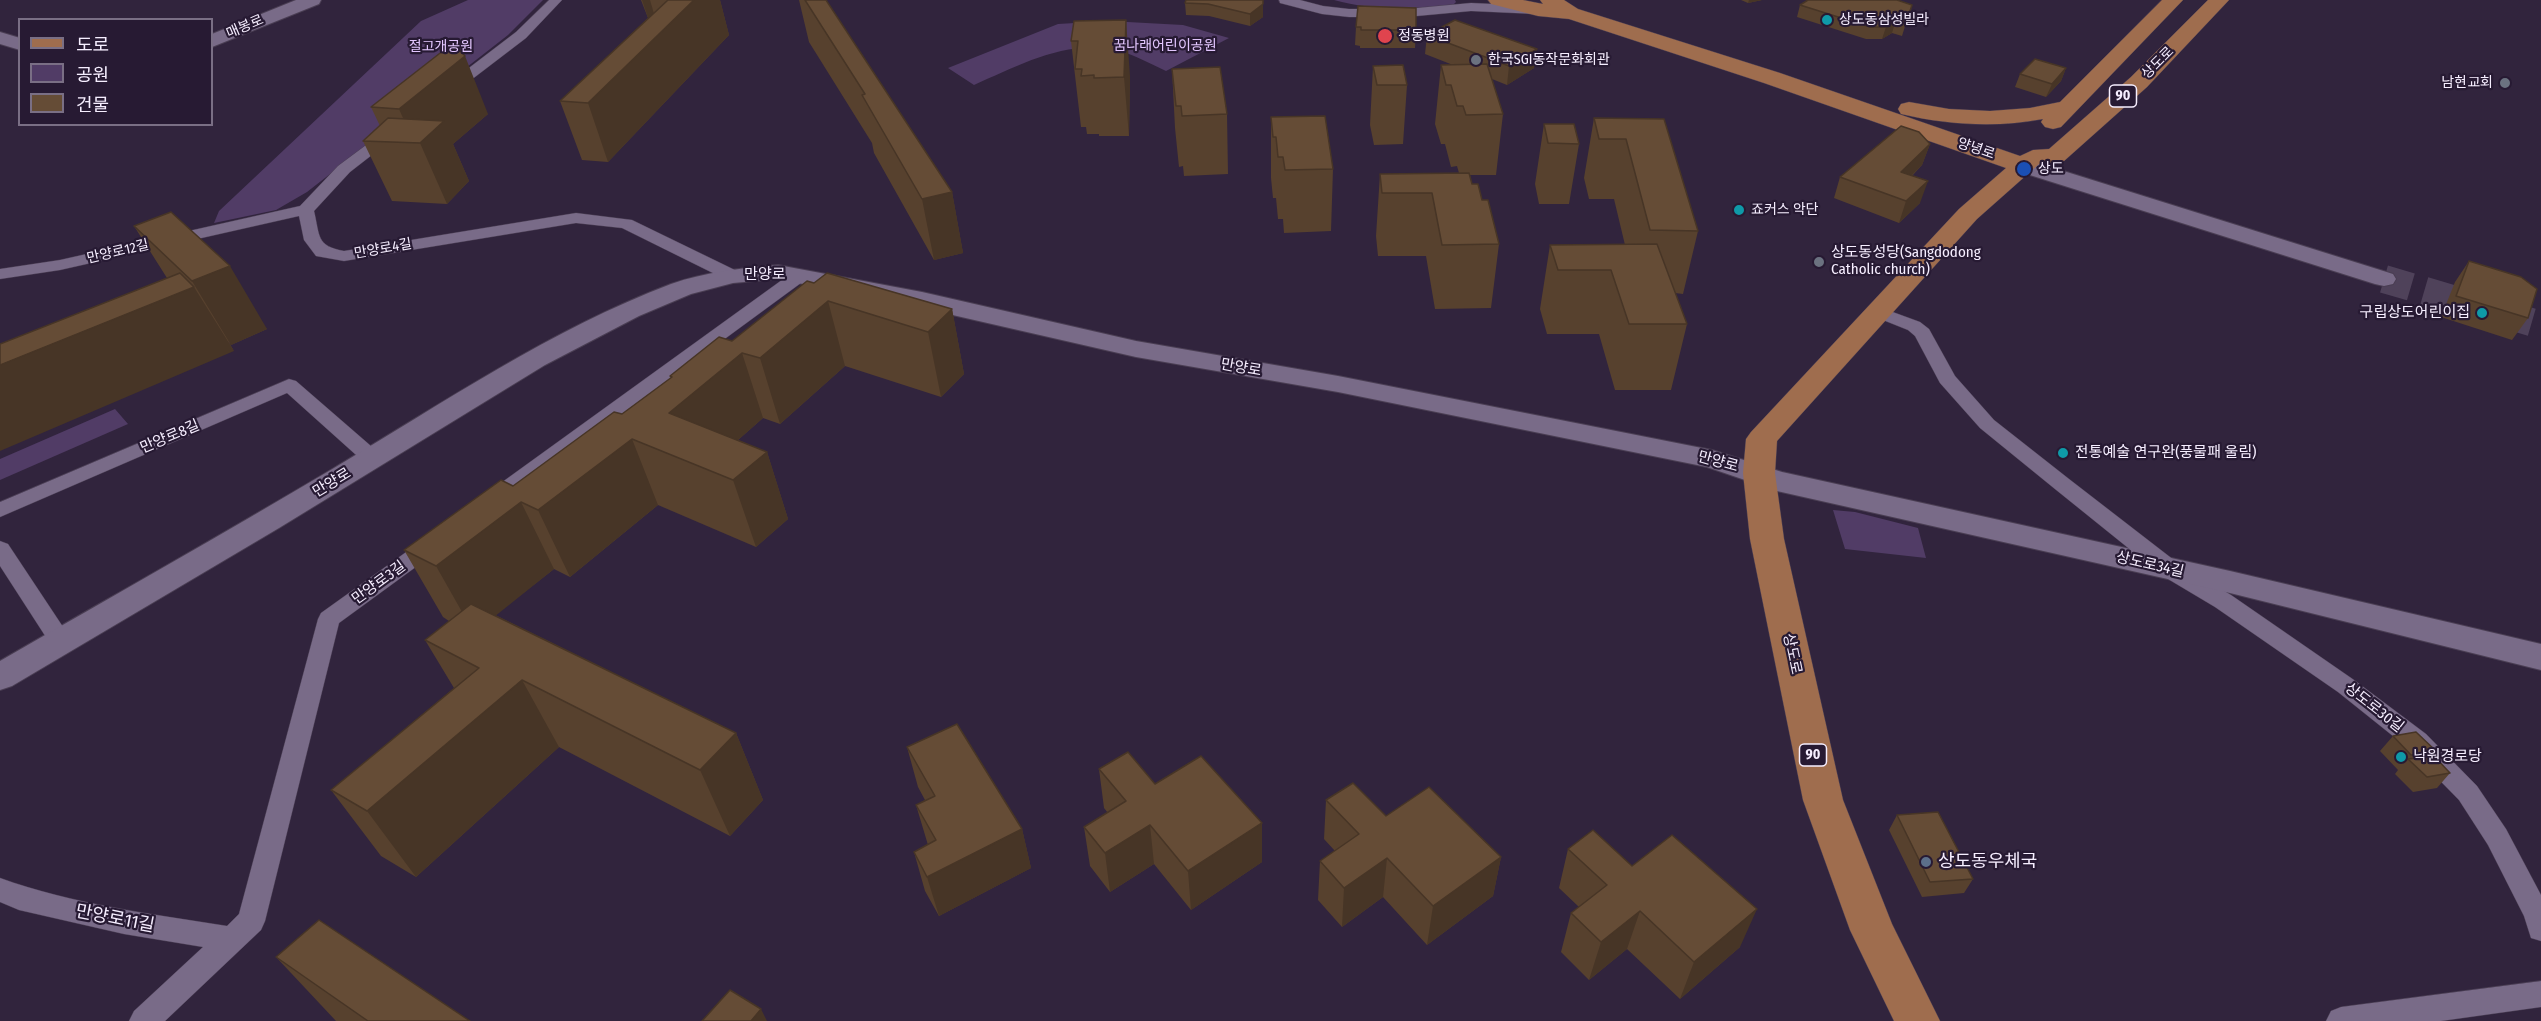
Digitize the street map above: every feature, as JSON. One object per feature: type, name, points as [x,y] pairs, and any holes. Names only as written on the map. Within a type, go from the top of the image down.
[{"type":"main road","name":"양녕로","points":[[1498,0],[1544,5],[1571,13],[2027,161]]},
{"type":"main road","name":"90","points":[[2027,161],[2025,147],[2070,106],[2173,0]]},
{"type":"main road","name":"상도로","points":[[1917,1021],[1872,930],[1823,800],[1767,539],[1759,473],[1762,439],[1968,214],[2027,161],[2055,156],[2139,82],[2219,0]]},
{"type":"main road","points":[[1772,78],[1840,91],[1926,113],[1961,118],[2014,118],[2070,106]]},
{"type":"street","name":"매봉로","points":[[213,41],[312,0]]},
{"type":"street","points":[[439,97],[521,35],[556,0]]},
{"type":"street","points":[[1285,0],[1322,10],[1402,13],[1471,7],[1544,5]]},
{"type":"street","points":[[1324,0],[1402,13]]},
{"type":"street","points":[[0,38],[18,43]]},
{"type":"street","points":[[306,210],[344,169],[401,126]]},
{"type":"street","name":"양녕로","points":[[2027,161],[2384,279]]},
{"type":"street","name":"만양로12길","points":[[0,274],[60,265],[306,210]]},
{"type":"street","name":"만양로4길","points":[[306,210],[312,240],[322,252],[344,256],[576,218],[626,223],[733,276]]},
{"type":"street","name":"만양로","points":[[0,677],[536,359],[630,311],[682,289],[733,276],[778,272],[799,276],[922,300],[1136,350],[1338,384],[1712,459],[1759,473]]},
{"type":"street","points":[[473,514],[799,276]]},
{"type":"street","points":[[1879,312],[1914,326],[1923,333],[1947,379],[1987,424],[2171,570]]},
{"type":"street","name":"만양로8길","points":[[0,510],[288,386],[372,458]]},
{"type":"street","name":"상도로34길","points":[[1759,473],[1788,483],[2541,657]]},
{"type":"street","name":"만양로3길","points":[[144,1021],[251,921],[329,619],[444,535]]},
{"type":"street","points":[[0,549],[61,642]]},
{"type":"street","name":"상도로30길","points":[[2171,570],[2223,601],[2337,679],[2417,741],[2468,793],[2497,837],[2537,915],[2541,929]]},
{"type":"street","name":"만양로11길","points":[[0,890],[20,898],[124,922],[231,939]]},
{"type":"street","points":[[2341,1021],[2541,994]]},
{"type":"green space","name":"절고개공원","points":[[468,0],[543,0],[508,35],[307,192],[276,210],[214,223],[219,211],[421,21]]},
{"type":"green space","points":[[1334,0],[1455,0],[1456,2],[1453,5],[1393,8],[1348,4]]},
{"type":"green space","name":"꿈나래어린이공원","points":[[1109,21],[1183,25],[1229,38],[1166,71],[1125,53],[1100,48],[1081,48],[1045,56],[974,85],[948,68],[1058,24]]},
{"type":"green space","points":[[115,409],[128,424],[0,480],[0,459]]},
{"type":"green space","points":[[1833,510],[1855,512],[1918,528],[1926,558],[1845,549]]},
{"type":"building","points":[[668,0],[694,0],[588,103],[560,101]]},
{"type":"building","points":[[805,0],[826,0],[952,192],[922,199],[862,95],[865,94]]},
{"type":"building","points":[[1186,0],[1263,0],[1263,4],[1250,14],[1208,4],[1185,3]]},
{"type":"building","points":[[1808,0],[1897,0],[1912,5],[1906,23],[1896,20],[1886,27],[1870,27],[1800,5]]},
{"type":"building","points":[[1358,6],[1416,8],[1416,30],[1361,30],[1361,27],[1356,27]]},
{"type":"building","points":[[1126,20],[1124,77],[1081,76],[1082,69],[1075,69],[1078,41],[1071,41],[1074,21]]},
{"type":"building","points":[[1455,20],[1537,49],[1509,66],[1427,35]]},
{"type":"building","points":[[453,43],[465,56],[399,109],[371,107]]},
{"type":"building","points":[[2035,59],[2066,68],[2052,84],[2020,74]]},
{"type":"building","points":[[1487,64],[1503,114],[1466,115],[1463,106],[1457,106],[1451,85],[1446,85],[1441,65]]},
{"type":"building","points":[[1403,65],[1407,85],[1377,85],[1373,66]]},
{"type":"building","points":[[1220,67],[1227,114],[1182,116],[1181,106],[1176,106],[1172,69]]},
{"type":"building","points":[[1325,116],[1333,169],[1285,170],[1283,157],[1278,157],[1271,117]]},
{"type":"building","points":[[388,118],[444,121],[420,143],[363,141]]},
{"type":"building","points":[[1594,118],[1664,119],[1698,231],[1650,230],[1626,139],[1599,139]]},
{"type":"building","points":[[1544,124],[1574,124],[1579,144],[1548,143]]},
{"type":"building","points":[[1901,126],[1919,132],[1930,144],[1901,172],[1928,181],[1906,201],[1840,177]]},
{"type":"building","points":[[1469,173],[1472,184],[1478,184],[1482,200],[1488,200],[1499,244],[1442,245],[1432,193],[1382,193],[1380,174]]},
{"type":"building","points":[[171,212],[230,266],[192,281],[134,226]]},
{"type":"building","points":[[1657,244],[1687,324],[1629,324],[1611,270],[1558,270],[1550,245]]},
{"type":"building","points":[[2469,261],[2521,277],[2537,289],[2528,318],[2456,296]]},
{"type":"building","points":[[180,273],[194,287],[0,365],[0,344]]},
{"type":"building","points":[[827,273],[952,309],[928,332],[828,301],[760,358],[742,353],[669,413],[767,452],[733,480],[632,439],[538,510],[521,502],[436,566],[404,550],[501,480],[513,486],[614,412],[622,414],[672,377],[670,376],[719,337],[732,341],[807,281],[814,283]]},
{"type":"building","points":[[471,604],[736,733],[700,770],[522,680],[367,811],[331,790],[479,668],[425,640]]},
{"type":"building","points":[[957,724],[1022,829],[927,877],[914,852],[936,840],[916,805],[935,796],[907,747]]},
{"type":"building","points":[[2416,732],[2437,752],[2411,755],[2393,736]]},
{"type":"building","points":[[1128,752],[1155,784],[1201,756],[1262,823],[1188,871],[1150,825],[1105,853],[1084,827],[1126,801],[1099,769]]},
{"type":"building","points":[[2434,756],[2450,773],[2427,777],[2408,759]]},
{"type":"building","points":[[1353,783],[1386,816],[1429,787],[1501,857],[1433,906],[1387,858],[1344,888],[1320,861],[1359,834],[1326,800]]},
{"type":"building","points":[[1938,812],[1973,879],[1930,882],[1897,815]]},
{"type":"building","points":[[1593,830],[1632,866],[1672,835],[1757,909],[1694,962],[1640,911],[1601,942],[1571,913],[1607,885],[1568,849]]},
{"type":"building","points":[[319,920],[470,1021],[368,1021],[276,957]]},
{"type":"building","points":[[730,990],[761,1009],[751,1021],[702,1021]]},
{"type":"tunnel","points":[[2384,279],[2541,325]]},
{"type":"place","name":"상도동삼성빌라","points":[[1827,20]]},
{"type":"place","name":"정동병원","points":[[1385,36]]},
{"type":"place","name":"한국SGI동작문화회관","points":[[1476,60]]},
{"type":"place","name":"남현교회","points":[[2505,83]]},
{"type":"place","name":"상도","points":[[2024,169]]},
{"type":"place","name":"죠커스 악단","points":[[1739,210]]},
{"type":"place","name":"상도동성당(Sangdodong Catholic church)","points":[[1819,262]]},
{"type":"place","name":"구립상도어린이집","points":[[2482,313]]},
{"type":"place","name":"전통예술 연구완(풍물패 울림)","points":[[2063,453]]},
{"type":"place","name":"낙원경로당","points":[[2401,757]]},
{"type":"place","name":"상도동우체국","points":[[1926,862]]}]
